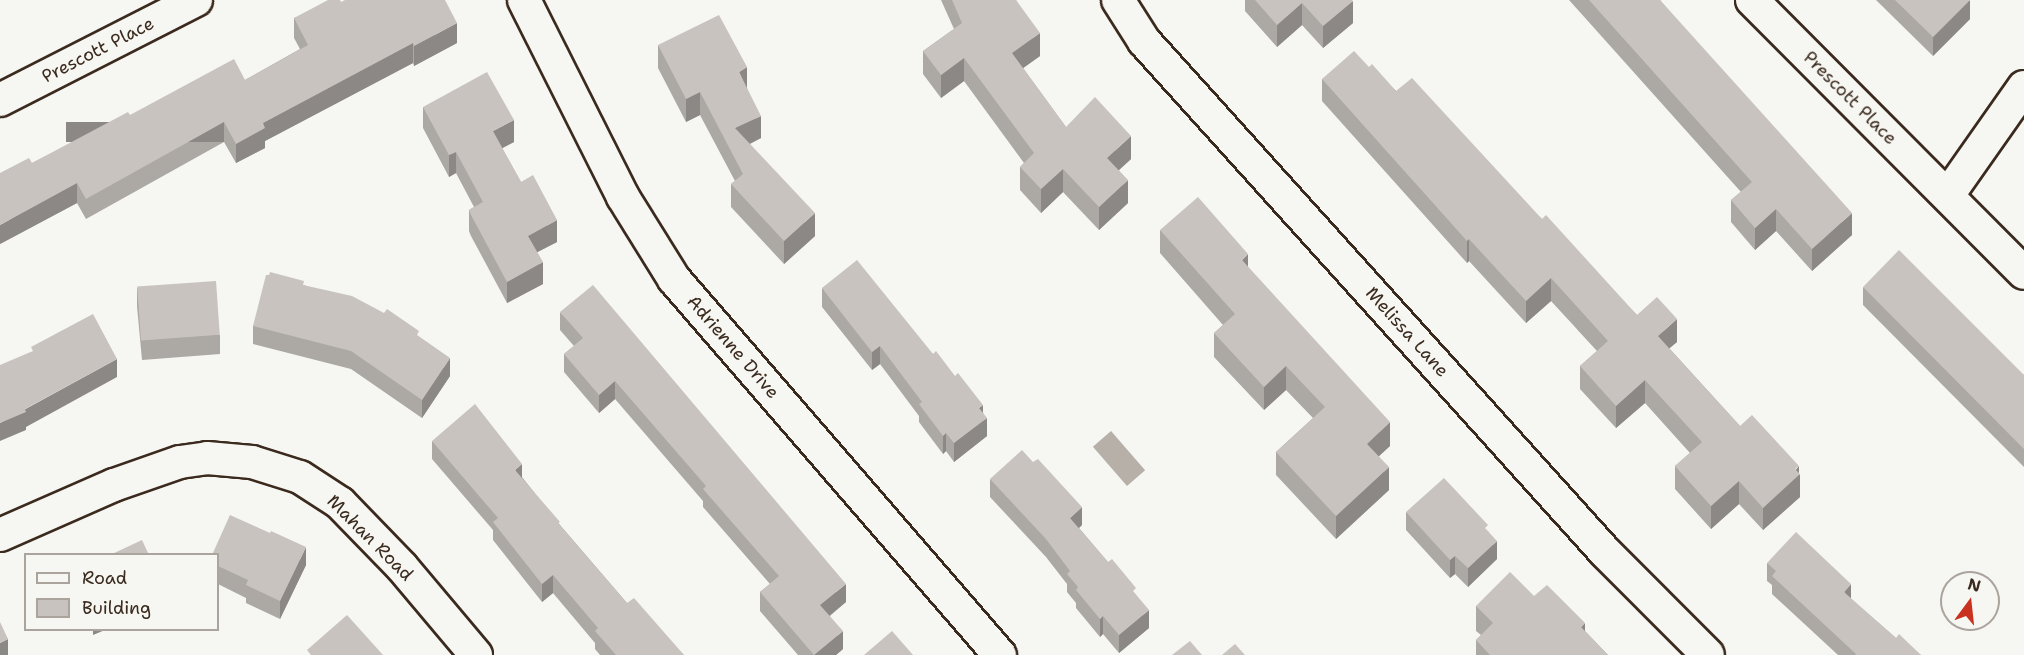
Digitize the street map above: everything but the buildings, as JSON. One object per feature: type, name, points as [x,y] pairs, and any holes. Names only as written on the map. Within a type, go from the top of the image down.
[{"type":"street","name":"Prescott Place","points":[[0,100],[196,0]]},
{"type":"street","name":"Adrienne Drive","points":[[524,0],[623,197],[674,279],[1000,655]]},
{"type":"street","name":"Melissa Lane","points":[[1118,0],[1152,50],[1606,552],[1708,655]]},
{"type":"street","name":"Prescott Place","points":[[1752,0],[2024,273]]},
{"type":"street","points":[[1948,195],[2024,87]]},
{"type":"street","name":"Mahan Road","points":[[0,535],[114,485],[180,462],[207,458],[252,462],[300,477],[340,503],[402,567],[476,655]]},
{"type":"shaded area","points":[[1111,431],[1145,470],[1127,486],[1093,447]]}]
